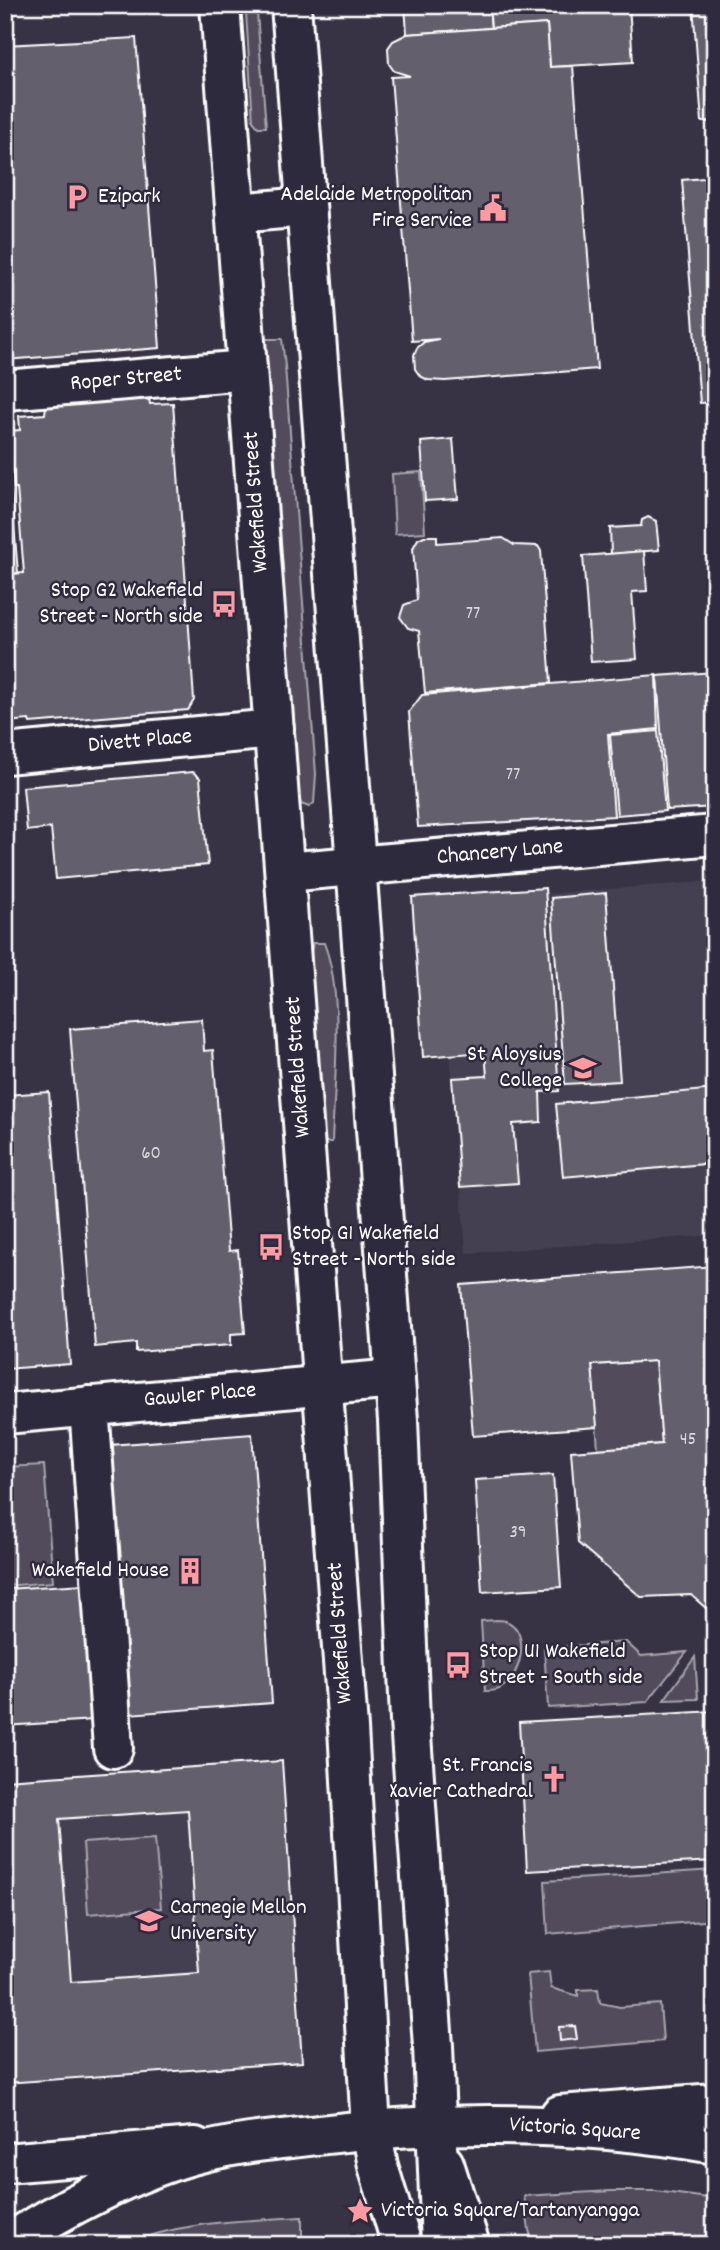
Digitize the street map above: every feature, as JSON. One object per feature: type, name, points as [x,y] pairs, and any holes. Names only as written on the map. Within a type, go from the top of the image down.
[{"type":"main road","name":"Wakefield Street","points":[[220,5],[347,1715],[371,2129]]},
{"type":"main road","points":[[291,5],[395,1378],[410,1721],[433,2046],[441,2245]]},
{"type":"main road","points":[[236,213],[306,207]]},
{"type":"main road","name":"Roper Street","points":[[5,390],[247,370]]},
{"type":"main road","name":"Divett Place","points":[[5,754],[274,729]]},
{"type":"main road","name":"Chancery Lane","points":[[285,872],[715,835]]},
{"type":"main road","name":"Gawler Place","points":[[5,1414],[395,1378]]},
{"type":"main road","points":[[89,1406],[113,1748]]},
{"type":"main road","name":"Victoria Square","points":[[5,2163],[371,2129],[715,2103]]},
{"type":"main road","name":"Victoria Square","points":[[435,2125],[508,2124],[591,2129],[715,2144]]},
{"type":"main road","points":[[435,2125],[456,2205],[470,2245]]},
{"type":"main road","points":[[371,2129],[378,2166],[402,2245]]},
{"type":"main road","name":"Victoria Square","points":[[6,2245],[134,2177],[189,2156],[231,2144]]},
{"type":"shaded area","points":[[246,13],[257,13],[266,127],[258,127],[253,121]]},
{"type":"shaded area","points":[[262,339],[282,339],[285,366],[316,774],[314,803],[309,807],[301,804],[297,790]]},
{"type":"shaded area","points":[[421,472],[425,532],[395,534],[392,474]]},
{"type":"shaded area","name":"St Aloysius College","points":[[715,881],[715,1235],[466,1253],[438,902]]},
{"type":"shaded area","points":[[313,943],[324,943],[334,989],[337,1041],[332,1142],[324,1142],[310,958]]},
{"type":"shaded area","points":[[655,1361],[662,1444],[598,1449],[592,1365]]},
{"type":"shaded area","points":[[44,1465],[53,1582],[5,1586],[5,1467]]},
{"type":"shaded area","points":[[503,1620],[515,1628],[519,1635],[521,1655],[514,1675],[508,1682],[498,1690],[485,1691],[481,1621]]},
{"type":"shaded area","points":[[626,1642],[641,1656],[687,1652],[647,1702],[548,1708],[544,1648]]},
{"type":"shaded area","points":[[695,1657],[698,1699],[664,1700]]},
{"type":"shaded area","name":"Carnegie Mellon University","points":[[282,1761],[302,2062],[5,2083],[5,1780]]},
{"type":"shaded area","points":[[155,1838],[161,1908],[88,1914],[83,1843]]},
{"type":"shaded area","points":[[714,1870],[715,1920],[548,1934],[545,1881]]},
{"type":"shaded area","points":[[549,1972],[551,1988],[578,1996],[578,1990],[598,1989],[600,2003],[620,2007],[660,2004],[663,2041],[535,2052],[528,1974]]},
{"type":"shaded area","points":[[655,2191],[715,2199],[715,2245],[533,2245],[524,2196]]},
{"type":"shaded area","points":[[302,2217],[302,2245],[124,2245],[145,2237],[189,2227]]},
{"type":"building","points":[[405,5],[489,5],[491,28],[407,34]]},
{"type":"building","points":[[489,5],[629,5],[633,62],[550,67],[547,24],[491,28]]},
{"type":"building","points":[[693,5],[715,5],[715,121],[702,122]]},
{"type":"building","name":"Adelaide Metropolitan Fire Service","points":[[547,24],[550,67],[573,66],[597,369],[445,381],[428,380],[420,376],[415,369],[414,355],[424,342],[439,339],[412,341],[391,77],[410,76],[394,71],[389,64],[388,48],[393,41],[407,34]]},
{"type":"building","name":"Ezipark","points":[[136,38],[160,348],[5,360],[5,45]]},
{"type":"building","points":[[715,177],[715,402],[700,403],[682,180]]},
{"type":"building","points":[[149,399],[150,404],[173,403],[194,700],[188,710],[30,723],[29,720],[5,722],[5,591],[11,591],[9,574],[24,573],[9,431],[20,430],[19,416],[45,414],[46,406]]},
{"type":"building","points":[[5,418],[18,573],[5,574]]},
{"type":"building","points":[[453,439],[458,499],[425,501],[421,442]]},
{"type":"building","points":[[648,517],[656,521],[659,550],[611,554],[610,528],[641,526],[642,520]]},
{"type":"building","points":[[437,536],[437,543],[503,538],[514,545],[538,546],[541,551],[551,683],[425,693],[419,631],[408,628],[400,617],[404,605],[417,600],[413,548],[418,539]]},
{"type":"building","points":[[644,551],[647,591],[632,592],[637,659],[591,662],[583,556]]},
{"type":"building","points":[[715,672],[715,807],[667,810],[657,676]]},
{"type":"building","points":[[656,675],[658,729],[608,734],[614,816],[418,827],[409,712],[422,695]]},
{"type":"building","points":[[658,731],[665,811],[617,815],[610,735]]},
{"type":"building","points":[[193,772],[200,778],[208,865],[56,879],[51,828],[27,831],[23,787]]},
{"type":"building","points":[[545,888],[559,1091],[540,1092],[541,1122],[513,1124],[518,1183],[460,1187],[452,1078],[487,1076],[485,1052],[423,1057],[412,897]]},
{"type":"building","points":[[606,893],[620,1081],[565,1084],[551,898]]},
{"type":"building","points":[[202,1019],[204,1051],[213,1050],[229,1251],[238,1250],[245,1333],[231,1334],[231,1345],[136,1352],[136,1343],[95,1347],[70,1029]]},
{"type":"building","points":[[715,1089],[715,1163],[563,1177],[556,1104]]},
{"type":"building","points":[[49,1092],[70,1364],[5,1369],[5,1095]]},
{"type":"building","points":[[715,1266],[715,1616],[691,1595],[641,1597],[578,1543],[571,1451],[662,1444],[655,1361],[592,1365],[597,1427],[473,1436],[461,1285]]},
{"type":"building","name":"Wakefield House","points":[[252,1434],[272,1703],[129,1714],[110,1445]]},
{"type":"building","points":[[553,1475],[561,1587],[482,1592],[475,1480]]},
{"type":"building","points":[[84,1584],[93,1720],[5,1726],[5,1589]]},
{"type":"building","points":[[715,1711],[715,1861],[527,1871],[519,1722]]},
{"type":"building","name":"Carnegie Mellon University","points":[[282,1761],[302,2062],[5,2083],[5,1780]],"holes":[[[188,1810],[199,1973],[71,1982],[59,1819]]]},
{"type":"building","points":[[575,2026],[577,2039],[560,2041],[559,2027]]},
{"type":"place","name":"Ezipark","points":[[77,197]]},
{"type":"place","name":"Adelaide Metropolitan Fire Service","points":[[493,208]]},
{"type":"place","name":"Stop G2 Wakefield Street - North side","points":[[224,604]]},
{"type":"place","name":"St Aloysius College","points":[[583,1068]]},
{"type":"place","name":"Stop G1 Wakefield Street - North side","points":[[271,1247]]},
{"type":"place","name":"Wakefield House","points":[[190,1571]]},
{"type":"place","name":"Stop U1 Wakefield Street - South side","points":[[458,1665]]},
{"type":"place","name":"St. Francis Xavier Cathedral","points":[[554,1779]]},
{"type":"place","name":"Carnegie Mellon University","points":[[149,1921]]},
{"type":"place","name":"Victoria Square/Tartanyangga","points":[[360,2211]]}]
